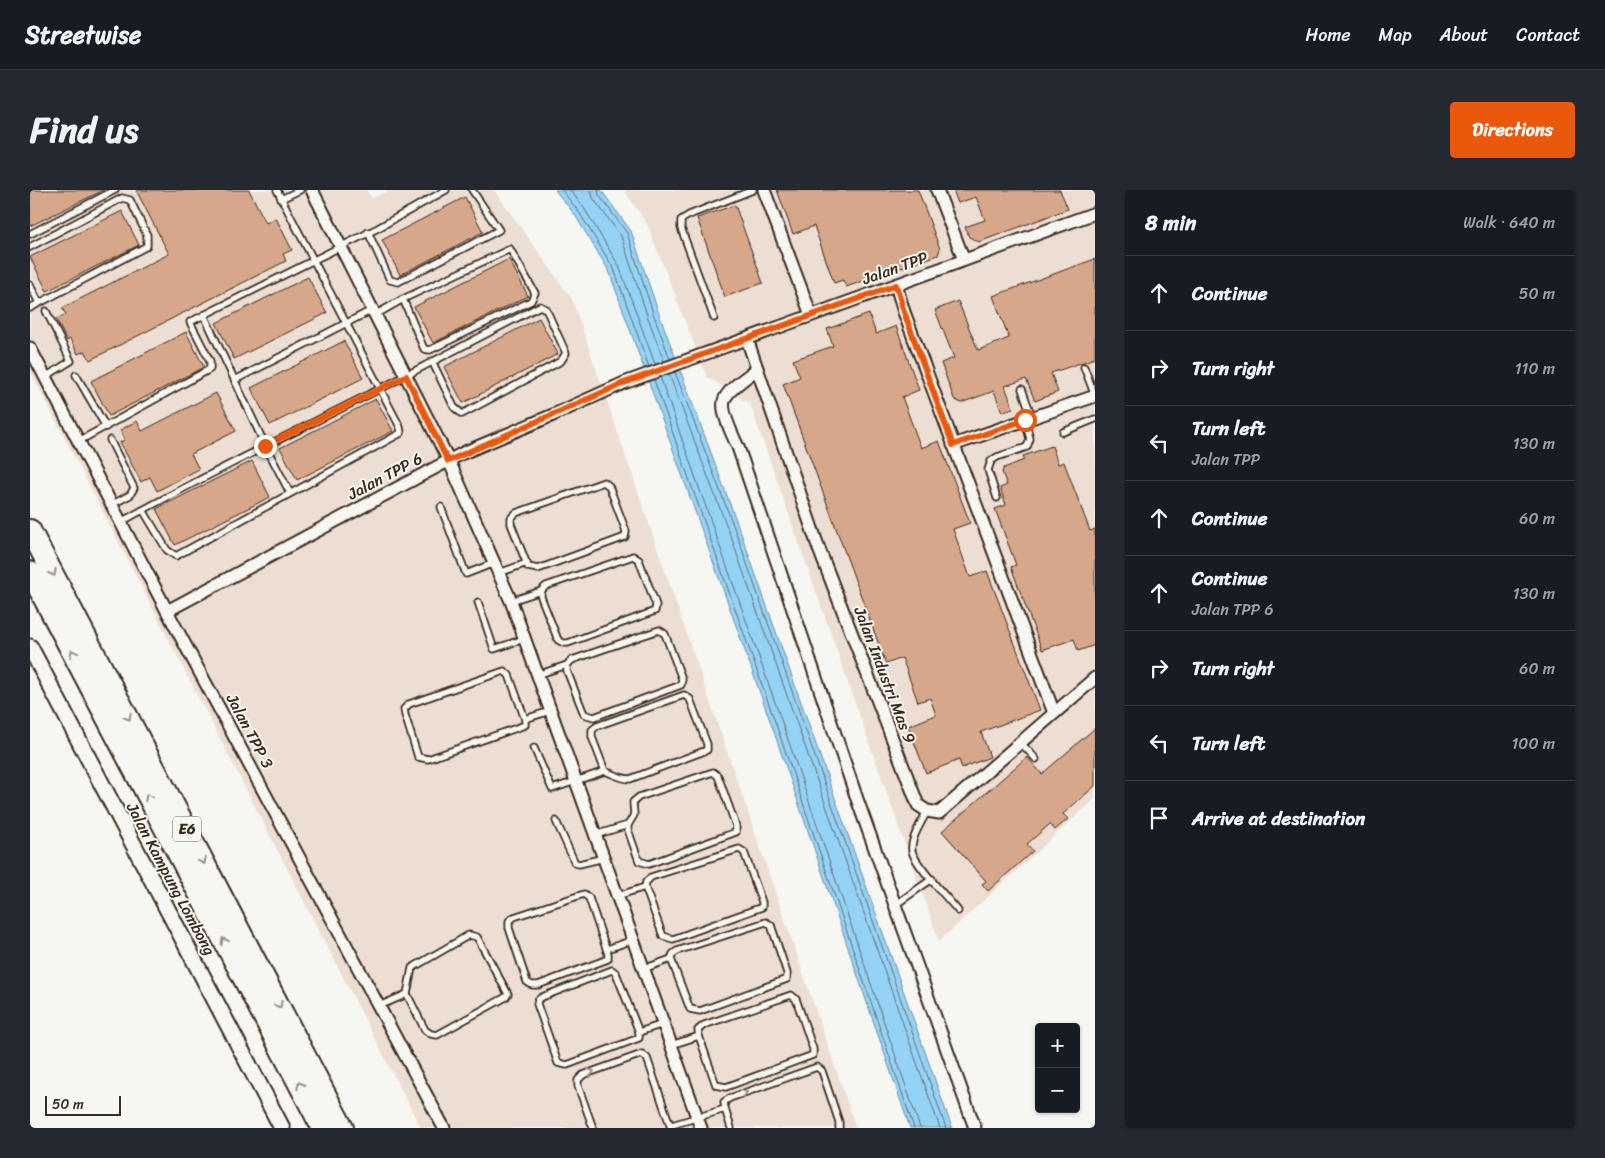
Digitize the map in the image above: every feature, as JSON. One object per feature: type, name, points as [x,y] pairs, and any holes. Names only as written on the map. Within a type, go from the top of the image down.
[{"type":"highway","name":"E6","points":[[30,530],[343,1128]]},
{"type":"highway","name":"E6","points":[[30,572],[322,1128]]},
{"type":"street","points":[[312,190],[448,461],[511,601],[699,1123]]},
{"type":"street","points":[[764,190],[812,315]]},
{"type":"street","points":[[937,190],[964,260]]},
{"type":"street","name":"Jalan TPP","points":[[706,354],[1095,212]]},
{"type":"street","points":[[896,285],[904,312],[953,445],[1054,713]]},
{"type":"street","name":"Jalan Industri Mas 9","points":[[747,339],[820,549],[900,761],[918,805],[927,811]]},
{"type":"street","name":"Jalan TPP 3","points":[[30,348],[167,611],[444,1128]]},
{"type":"street","name":"Jalan TPP 6","points":[[167,611],[448,461],[624,383],[706,354]]},
{"type":"street","points":[[757,369],[729,392],[724,399],[723,409],[741,456],[857,799],[974,1128]]},
{"type":"street","points":[[953,445],[1095,396]]},
{"type":"street","name":"Jalan Kampung Lombong","points":[[30,647],[282,1128]]},
{"type":"street","points":[[927,811],[939,812],[1095,678]]},
{"type":"lane","points":[[30,234],[115,190]]},
{"type":"lane","points":[[143,510],[167,550],[176,556],[401,433],[400,427],[277,190]]},
{"type":"lane","points":[[282,199],[300,190]]},
{"type":"lane","points":[[78,442],[210,369],[210,361],[190,322],[368,232],[446,190]]},
{"type":"lane","points":[[368,232],[390,280],[398,282],[499,230],[472,190]]},
{"type":"lane","points":[[714,318],[681,228],[681,220],[688,215],[753,190]]},
{"type":"lane","points":[[30,247],[122,198],[130,200],[147,235],[147,246],[30,308]]},
{"type":"lane","points":[[235,380],[345,324],[510,249],[535,293],[532,301],[430,350],[424,349],[403,299]]},
{"type":"lane","points":[[30,285],[39,303]]},
{"type":"lane","points":[[121,522],[265,446],[406,376],[432,362],[540,306],[546,309],[566,352],[561,361],[462,414],[454,407],[432,362]]},
{"type":"lane","points":[[44,377],[71,361],[46,311]]},
{"type":"lane","points":[[204,315],[265,446],[290,494]]},
{"type":"lane","points":[[1084,367],[1095,396]]},
{"type":"lane","points":[[76,375],[106,426]]},
{"type":"lane","points":[[997,498],[988,470],[990,461],[1027,446],[1030,439],[1022,388]]},
{"type":"lane","points":[[1063,432],[1095,419]]},
{"type":"lane","points":[[110,440],[134,488],[130,495],[112,504]]},
{"type":"lane","points":[[604,482],[609,486],[626,531],[626,537],[538,569],[528,567],[527,563],[511,524],[511,518],[516,513],[596,484],[604,482]]},
{"type":"lane","points":[[441,507],[466,574],[527,563]]},
{"type":"lane","points":[[511,601],[541,591],[546,586],[633,556],[639,560],[656,605],[656,611],[568,643],[563,643],[558,640],[541,597],[541,591]]},
{"type":"lane","points":[[478,602],[494,649],[524,639]]},
{"type":"lane","points":[[538,675],[567,665],[572,660],[659,630],[665,634],[682,679],[681,685],[589,717],[584,714],[567,671],[567,665]]},
{"type":"lane","points":[[504,671],[510,675],[525,719],[525,725],[520,728],[423,760],[418,757],[404,716],[404,709],[409,704],[504,671]]},
{"type":"lane","points":[[534,748],[552,790],[605,771],[624,779],[630,779],[706,750],[707,744],[690,699],[684,695],[597,726],[592,730],[592,736],[605,771]]},
{"type":"lane","points":[[525,719],[550,711]]},
{"type":"lane","points":[[1020,742],[1036,759]]},
{"type":"lane","points":[[595,835],[628,825],[634,815],[634,802],[639,797],[712,772],[718,776],[736,826],[736,832],[649,864],[643,864],[637,858],[628,825]]},
{"type":"lane","points":[[927,811],[914,839],[912,851],[917,861],[958,911]]},
{"type":"lane","points":[[556,821],[575,863],[579,864],[604,858]]},
{"type":"lane","points":[[617,896],[645,886],[646,882],[651,878],[739,849],[744,852],[762,902],[762,907],[667,939],[662,936],[645,886]]},
{"type":"lane","points":[[895,905],[932,879]]},
{"type":"lane","points":[[584,894],[589,898],[607,949],[608,959],[604,962],[538,985],[532,985],[528,982],[509,928],[509,921],[514,916],[584,894]]},
{"type":"lane","points":[[643,969],[671,959],[677,951],[766,922],[771,926],[787,973],[787,979],[700,1011],[694,1011],[690,1009],[671,959]]},
{"type":"lane","points":[[473,935],[477,937],[508,994],[506,997],[437,1035],[425,1030],[407,994],[412,968],[473,935]]},
{"type":"lane","points":[[607,949],[633,940]]},
{"type":"lane","points":[[612,970],[616,973],[639,1032],[639,1038],[636,1040],[563,1065],[558,1063],[537,1004],[538,1000],[612,970]]},
{"type":"lane","points":[[379,1006],[407,994]]},
{"type":"lane","points":[[791,995],[796,998],[813,1049],[813,1055],[726,1087],[720,1087],[716,1085],[699,1036],[698,1030],[704,1025],[791,995]]},
{"type":"lane","points":[[639,1032],[663,1024]]},
{"type":"lane","points":[[671,1045],[699,1036]]},
{"type":"lane","points":[[593,1128],[578,1086],[578,1080],[583,1075],[642,1054],[647,1058],[672,1127],[699,1123],[725,1109]]},
{"type":"lane","points":[[731,1128],[724,1102],[730,1098],[817,1067],[822,1071],[839,1122],[839,1128]]},
{"type":"shaded area","points":[[30,190],[366,190],[372,198],[391,190],[494,190],[572,299],[856,1128],[421,1128],[30,371]]},
{"type":"shaded area","points":[[624,190],[1095,190],[1095,799],[939,941],[750,404],[707,377],[647,224]]},
{"type":"water","points":[[555,190],[601,190],[631,231],[658,311],[742,536],[952,1128],[910,1128],[773,729],[609,271],[575,215]]},
{"type":"building","points":[[30,190],[104,190],[30,226]]},
{"type":"building","points":[[136,190],[249,190],[266,223],[276,218],[292,250],[283,254],[286,261],[90,360],[85,351],[78,354],[70,339],[67,341],[56,319],[66,315],[62,308],[169,254]]},
{"type":"building","points":[[777,190],[918,190],[940,249],[938,255],[846,287],[843,280],[834,283],[814,226],[793,234]]},
{"type":"building","points":[[953,190],[1060,190],[1068,209],[979,242],[969,237],[965,227],[985,220],[976,197],[958,203]]},
{"type":"building","points":[[465,197],[483,232],[400,275],[382,240]]},
{"type":"building","points":[[735,205],[763,283],[725,297],[697,218]]},
{"type":"building","points":[[122,211],[139,245],[47,291],[30,257]]},
{"type":"building","points":[[509,259],[528,296],[433,343],[414,307]]},
{"type":"building","points":[[1095,259],[1095,358],[1051,373],[1058,392],[1035,401],[1026,379],[1005,386],[1013,408],[1002,412],[994,391],[961,403],[954,399],[941,363],[954,358],[935,310],[958,301],[978,350],[1009,338],[993,296]]},
{"type":"building","points":[[308,277],[327,313],[234,359],[216,323]]},
{"type":"building","points":[[869,314],[876,334],[896,326],[919,390],[902,397],[921,448],[939,441],[970,523],[953,529],[970,577],[987,571],[1040,710],[981,732],[990,757],[962,768],[959,760],[926,773],[908,726],[936,715],[930,698],[918,702],[902,658],[886,664],[783,384],[800,377],[793,360],[833,346],[827,329]]},
{"type":"building","points":[[539,318],[558,354],[463,403],[444,367]]},
{"type":"building","points":[[186,332],[204,367],[109,416],[91,381]]},
{"type":"building","points":[[344,341],[363,378],[270,425],[251,388]]},
{"type":"building","points":[[216,393],[236,431],[191,454],[199,469],[157,491],[150,477],[141,482],[120,442],[125,440],[120,430],[137,421],[142,431]]},
{"type":"building","points":[[376,399],[393,431],[297,480],[280,448]]},
{"type":"building","points":[[1052,446],[1058,464],[1064,462],[1090,531],[1095,529],[1095,645],[1078,651],[1074,639],[1042,650],[1011,567],[1016,565],[995,509],[1006,505],[1000,488],[1007,485],[1002,472],[1004,468],[1024,460],[1023,456]]},
{"type":"building","points":[[252,461],[270,497],[175,545],[156,509]]},
{"type":"building","points":[[1095,728],[1095,786],[1063,814],[1068,819],[1055,830],[1050,824],[1027,844],[1033,851],[988,891],[982,884],[986,881],[942,831],[1027,757],[1042,774]]},
{"type":"route","points":[[265,446],[406,376],[448,461],[624,383],[896,285],[904,312],[953,445],[1025,420]]}]
